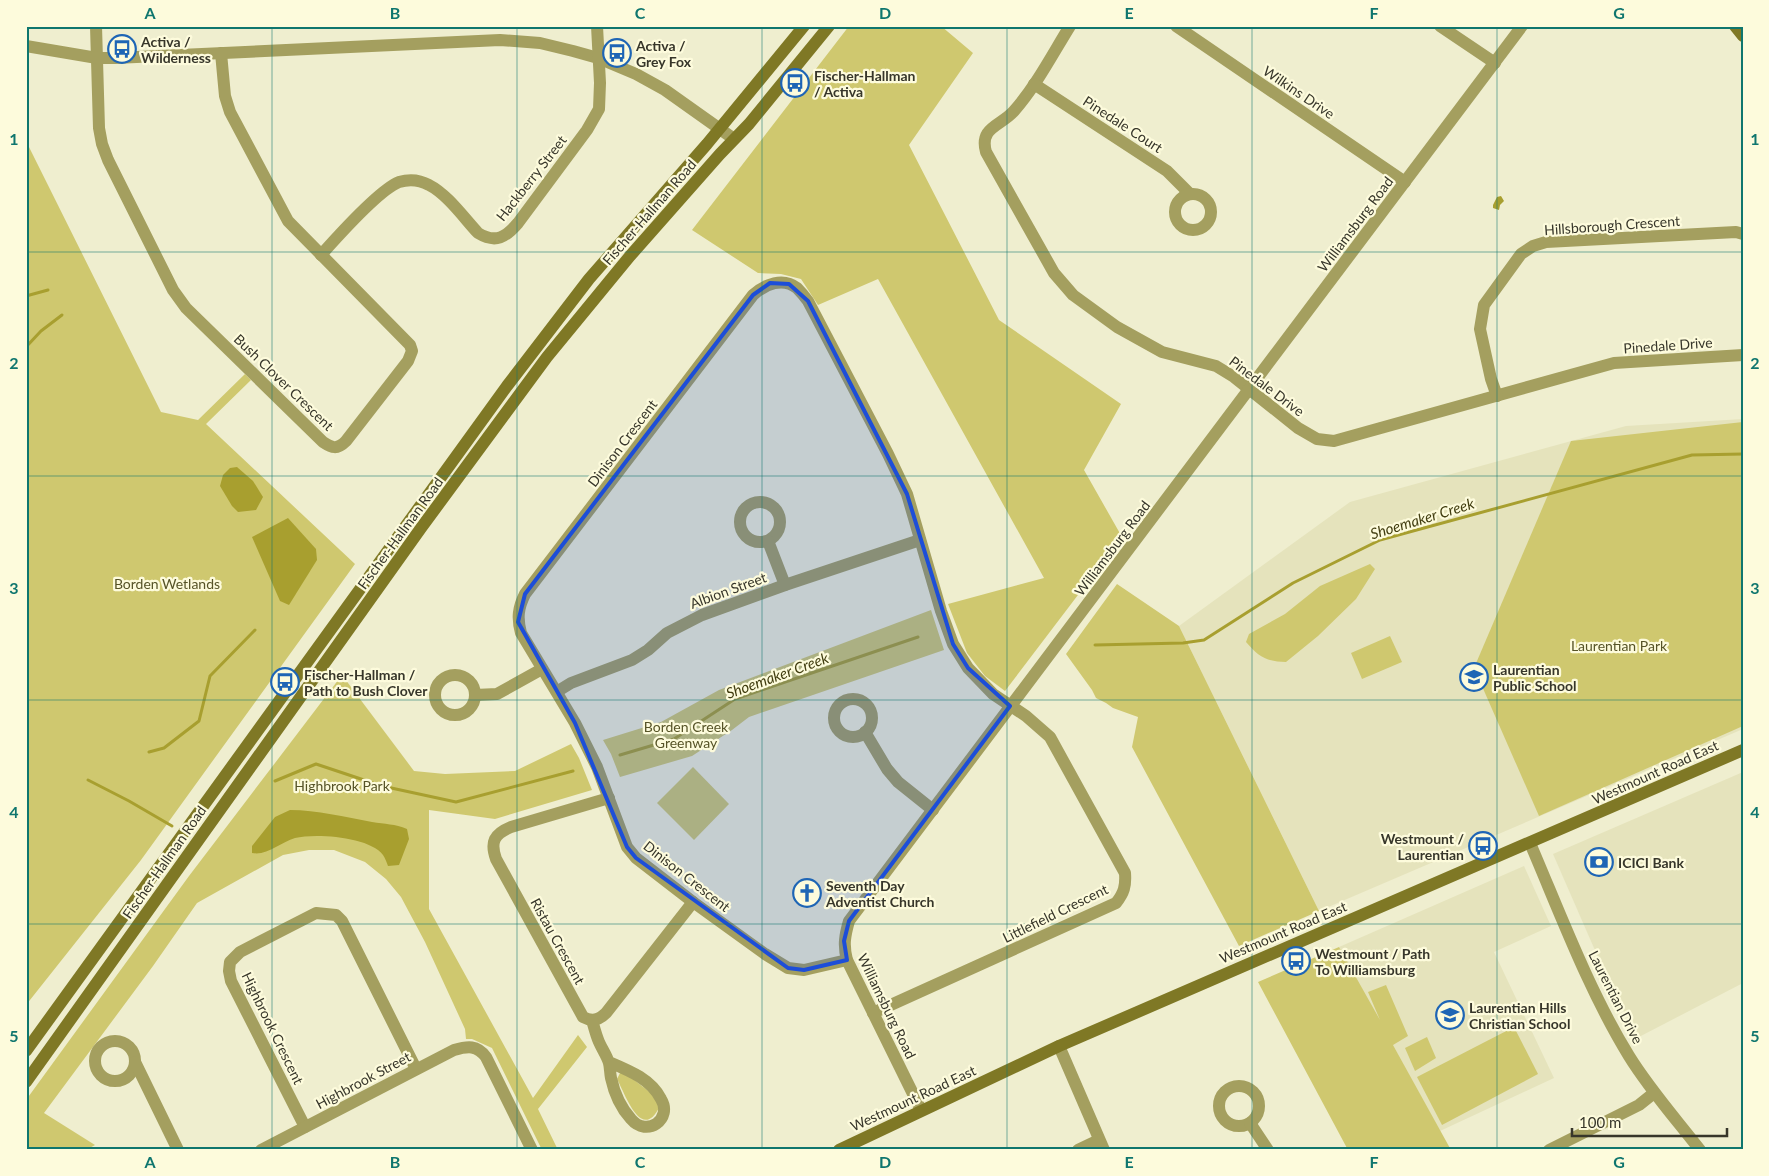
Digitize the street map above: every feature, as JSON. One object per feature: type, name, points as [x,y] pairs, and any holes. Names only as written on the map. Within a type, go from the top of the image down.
[{"type":"main road","name":"Fischer-Hallman Road","points":[[26,1052],[507,386],[589,279],[719,129],[804,26]]},
{"type":"main road","name":"Fischer-Hallman Road","points":[[26,1082],[421,528],[547,357],[630,256],[748,124],[829,26]]},
{"type":"main road","points":[[1736,26],[1743,36]]},
{"type":"main road","name":"Westmount Road East","points":[[838,1150],[1058,1046],[1743,750]]},
{"type":"street","points":[[96,26],[97,58]]},
{"type":"street","points":[[597,26],[598,58]]},
{"type":"street","name":"Pinedale Drive","points":[[1070,26],[1034,84],[1011,114],[991,128],[984,143],[986,152],[1054,273],[1073,295],[1117,327],[1162,352],[1216,366],[1234,377],[1298,428],[1317,439],[1334,441],[1614,363],[1743,355]]},
{"type":"street","name":"Wilkins Drive","points":[[1176,26],[1405,182]]},
{"type":"street","points":[[1440,26],[1495,63]]},
{"type":"street","name":"Williamsburg Road","points":[[921,1110],[847,960],[844,941],[849,920],[1250,390],[1522,26]]},
{"type":"street","points":[[26,46],[97,58],[500,40],[540,43],[598,58],[636,74],[665,90],[734,139]]},
{"type":"street","name":"Bush Clover Crescent","points":[[97,58],[99,128],[102,144],[108,160],[173,290],[186,308],[323,442],[336,448],[346,441],[408,361],[412,351],[406,340],[288,221],[230,112],[225,96],[222,53]]},
{"type":"street","name":"Hackberry Street","points":[[321,255],[382,194],[396,184],[410,180],[421,181],[438,190],[486,238],[500,238],[508,234],[587,130],[599,109],[598,58]]},
{"type":"street","name":"Pinedale Court","points":[[1034,84],[1167,171],[1190,194]]},
{"type":"street","name":"Hillsborough Crescent","points":[[1497,396],[1491,379],[1480,329],[1484,305],[1522,254],[1533,246],[1546,242],[1736,232],[1743,234]]},
{"type":"street","name":"Dinison Crescent","points":[[847,960],[804,970],[788,968],[764,954],[636,858],[628,847],[576,723],[521,633],[518,622],[518,612],[525,594],[761,287],[770,283],[789,284],[798,288],[808,301],[888,454],[906,494],[941,611],[953,644],[968,668],[994,694],[1010,706]]},
{"type":"street","name":"Albion Street","points":[[558,691],[572,683],[632,660],[648,650],[667,633],[684,623],[785,585],[920,540]]},
{"type":"street","points":[[768,541],[785,585]]},
{"type":"street","points":[[475,695],[497,694],[542,669]]},
{"type":"street","name":"Littlefield Crescent","points":[[873,1013],[1107,908],[1116,903],[1124,894],[1126,884],[1125,873],[1050,737],[1041,727],[1010,706]]},
{"type":"street","points":[[865,732],[886,769],[898,782],[933,810]]},
{"type":"street","name":"Ristau Crescent","points":[[592,1020],[583,1017],[579,1011],[493,851],[497,835],[511,828],[609,798]]},
{"type":"street","name":"Laurentian Drive","points":[[1530,843],[1599,1000],[1629,1056],[1654,1093],[1700,1150]]},
{"type":"street","points":[[609,1062],[647,1082],[661,1098],[664,1109],[663,1116],[656,1124],[644,1128],[638,1126],[632,1120],[615,1092],[609,1062],[598,1040],[592,1020],[606,1013],[693,902]]},
{"type":"street","name":"Highbrook Crescent","points":[[305,1127],[231,981],[230,962],[240,952],[316,913],[336,915],[342,921],[416,1069]]},
{"type":"street","name":"Highbrook Street","points":[[261,1150],[416,1069],[466,1046],[481,1050],[492,1067],[532,1150]]},
{"type":"street","points":[[1058,1046],[1101,1145],[1078,1150]]},
{"type":"street","points":[[135,1062],[178,1150]]},
{"type":"street","points":[[1549,1150],[1639,1105],[1654,1093]]},
{"type":"street","points":[[1250,1123],[1268,1150]]},
{"type":"highlighted area","points":[[770,283],[789,284],[808,301],[907,494],[953,644],[968,668],[1010,706],[849,921],[844,941],[847,960],[804,970],[788,968],[636,858],[627,847],[575,723],[518,622],[525,594],[753,295]]},
{"type":"shaded area","points":[[1501,196],[1504,201],[1500,205],[1499,210],[1493,208],[1497,197]]},
{"type":"shaded area","name":"Laurentian Public School","points":[[1743,419],[1743,729],[1319,911],[1179,626],[1350,502],[1626,426]]},
{"type":"shaded area","points":[[237,467],[253,481],[263,497],[256,510],[238,512],[232,506],[220,486],[223,475],[230,468]]},
{"type":"shaded area","points":[[288,518],[316,549],[317,560],[289,605],[280,601],[252,537]]},
{"type":"shaded area","points":[[1743,772],[1743,983],[1637,1038],[1604,971],[1553,854]]},
{"type":"shaded area","points":[[290,810],[321,812],[390,824],[407,829],[409,839],[399,865],[388,866],[383,855],[367,844],[329,836],[295,838],[269,851],[252,853],[252,846],[275,817]]},
{"type":"shaded area","name":"Laurentian Hills Christian School","points":[[1524,866],[1551,926],[1494,952],[1554,1078],[1440,1131],[1339,947]]},
{"type":"green space","points":[[849,26],[941,26],[973,53],[909,145],[999,320],[1121,404],[1084,470],[1122,537],[1005,691],[985,676],[967,653],[948,604],[1044,578],[878,279],[818,305],[801,279],[781,274],[758,273],[692,230]]},
{"type":"green space","name":"Borden Wetlands","points":[[26,141],[161,412],[198,420],[245,374],[251,380],[206,424],[355,564],[141,860],[26,1005]]},
{"type":"green space","name":"Laurentian Park","points":[[1743,422],[1743,726],[1539,816],[1474,668],[1571,441]]},
{"type":"green space","points":[[1370,564],[1375,569],[1356,599],[1318,636],[1286,662],[1273,661],[1263,657],[1246,642],[1249,634],[1285,614],[1320,586]]},
{"type":"green space","points":[[1117,584],[1179,626],[1319,911],[1239,946],[1132,747],[1138,717],[1113,708],[1096,698],[1066,654]]},
{"type":"green space","name":"Borden Creek Greenway","points":[[931,610],[944,650],[749,717],[692,756],[620,777],[603,740],[661,722],[719,690]]},
{"type":"green space","points":[[1390,636],[1402,662],[1362,679],[1351,653]]},
{"type":"green space","name":"Highbrook Park","points":[[342,675],[414,771],[445,774],[515,771],[571,744],[579,758],[592,790],[495,819],[429,810],[429,909],[533,1098],[578,1035],[587,1047],[538,1109],[558,1150],[542,1150],[492,1048],[472,1039],[466,1039],[465,1029],[425,942],[401,897],[386,879],[365,862],[334,850],[309,850],[283,855],[197,903],[153,966],[44,1113],[95,1145],[86,1150],[26,1150],[26,1100],[189,876]]},
{"type":"green space","points":[[693,767],[729,804],[694,840],[657,803]]},
{"type":"green space","points":[[1339,947],[1380,1020],[1368,992],[1386,985],[1408,1036],[1393,1045],[1451,1150],[1348,1150],[1258,982]]},
{"type":"green space","points":[[1514,1027],[1538,1074],[1442,1125],[1417,1077]]},
{"type":"green space","points":[[1427,1037],[1436,1058],[1415,1071],[1405,1048]]},
{"type":"green space","points":[[624,1072],[656,1097],[660,1106],[653,1116],[647,1120],[635,1113],[617,1079],[620,1073]]},
{"type":"waterway","points":[[26,296],[48,290]]},
{"type":"waterway","points":[[26,347],[41,331],[62,315]]},
{"type":"waterway","name":"Shoemaker Creek","points":[[1095,645],[1183,643],[1204,640],[1293,583],[1380,540],[1692,455],[1743,454]]},
{"type":"waterway","points":[[149,752],[164,748],[199,721],[210,676],[255,630]]},
{"type":"waterway","name":"Shoemaker Creek","points":[[620,755],[674,739],[735,699],[918,637]]},
{"type":"waterway","name":"Shoemaker Creek","points":[[275,781],[316,764],[382,786],[456,802],[573,771]]},
{"type":"waterway","name":"Shoemaker Creek","points":[[88,780],[172,826]]},
{"type":"place","name":"Activa / Wilderness","points":[[122,49]]},
{"type":"place","name":"Activa / Grey Fox","points":[[617,53]]},
{"type":"place","name":"Fischer-Hallman / Activa","points":[[795,83]]},
{"type":"place","name":"Laurentian Public School","points":[[1474,677]]},
{"type":"place","name":"Fischer-Hallman / Path to Bush Clover","points":[[285,682]]},
{"type":"place","name":"Westmount / Laurentian","points":[[1483,846]]},
{"type":"place","name":"ICICI Bank","points":[[1599,862]]},
{"type":"place","name":"Seventh Day Adventist Church","points":[[807,893]]},
{"type":"place","name":"Westmount / Path To Williamsburg","points":[[1296,961]]},
{"type":"place","name":"Laurentian Hills Christian School","points":[[1450,1015]]}]
